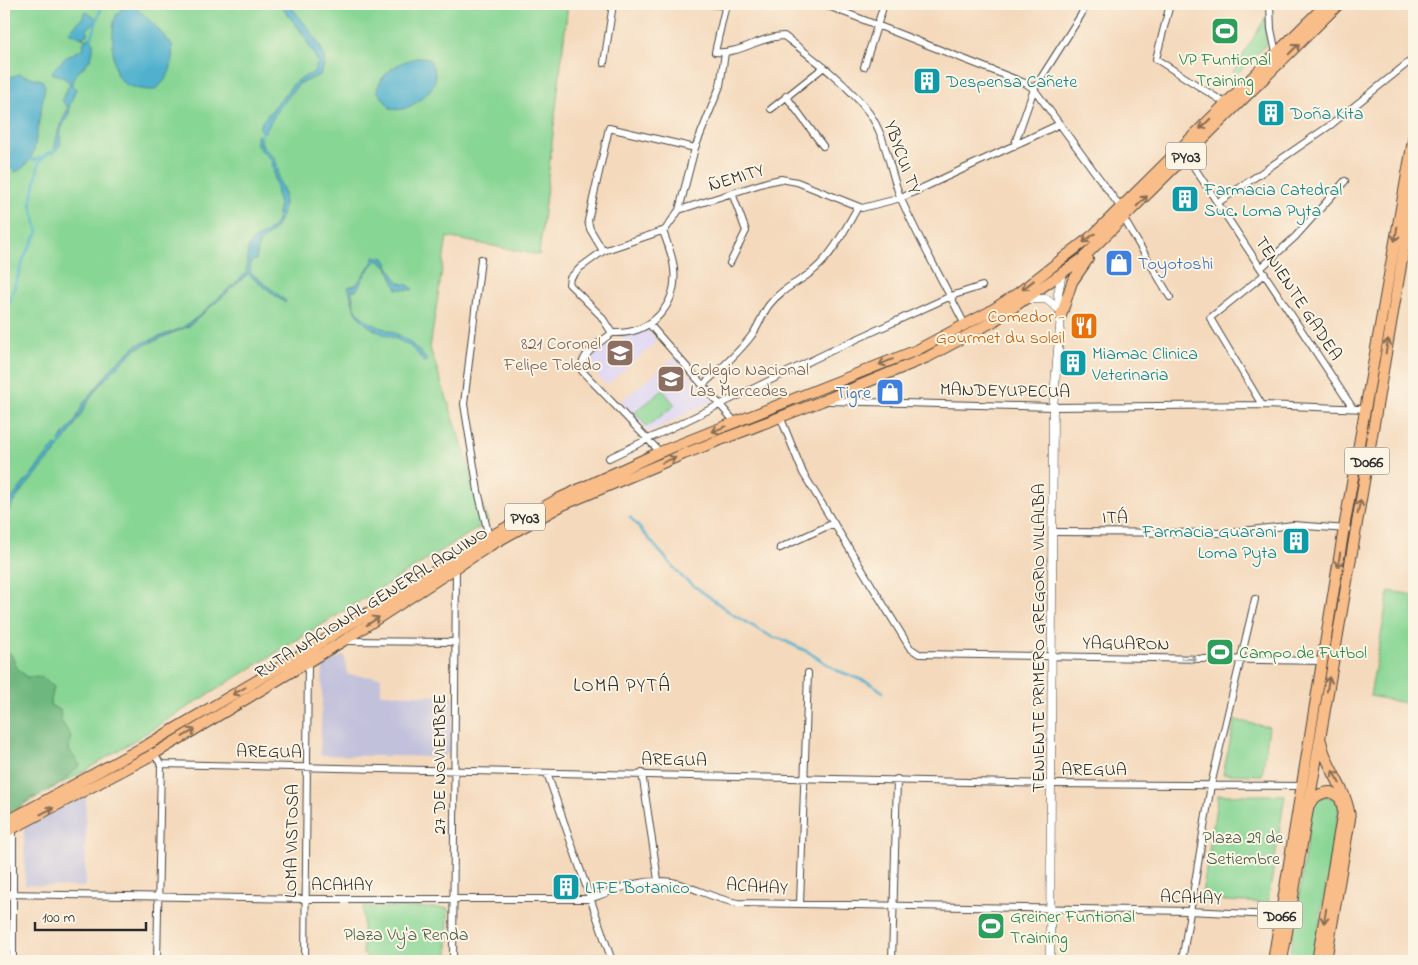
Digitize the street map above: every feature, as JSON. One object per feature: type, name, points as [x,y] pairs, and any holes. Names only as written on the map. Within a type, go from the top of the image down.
[{"type":"highway","name":"RUTA NACIONAL GENERAL AQUINO","points":[[7,828],[154,754],[343,641],[456,567],[535,520],[593,491],[822,401],[928,357],[966,338],[1061,276],[1102,240],[1122,214],[1226,104],[1326,4]]},
{"type":"highway","name":"RUTA NACIONAL GENERAL AQUINO","points":[[7,828],[304,653],[489,537],[560,498],[660,452],[917,350],[966,325],[1018,293],[1066,254],[1122,214],[1186,155],[1339,4]]},
{"type":"highway","name":"D066","points":[[1273,961],[1292,869],[1307,810],[1350,530],[1366,409],[1414,135]]},
{"type":"highway","name":"D066","points":[[1282,961],[1296,817],[1301,786],[1323,661],[1350,530],[1414,190]]},
{"type":"highway","points":[[1061,316],[1072,282],[1102,240]]},
{"type":"highway","points":[[1046,271],[1056,272],[1061,276],[1061,316]]},
{"type":"highway","points":[[1320,732],[1325,756],[1345,792],[1350,819],[1326,961]]},
{"type":"highway","points":[[1307,810],[1312,800],[1325,792],[1337,795],[1342,803],[1343,816],[1317,961]]},
{"type":"highway","points":[[1268,961],[1273,915],[1287,838],[1296,817]]},
{"type":"street","points":[[604,63],[613,4]]},
{"type":"street","points":[[712,4],[726,5]]},
{"type":"street","points":[[823,4],[1025,83],[1034,89],[1122,214],[1170,296]]},
{"type":"street","points":[[864,67],[884,4]]},
{"type":"street","points":[[1014,146],[1034,89],[1086,4]]},
{"type":"street","points":[[1170,4],[1156,59],[1226,104]]},
{"type":"street","points":[[1270,4],[1271,29],[1276,53]]},
{"type":"street","name":"YBYCUI TY","points":[[726,5],[715,52],[734,52],[776,36],[784,36],[824,67],[868,112],[878,128],[901,198],[966,325]]},
{"type":"street","points":[[612,333],[601,316],[569,284],[570,278],[581,266],[603,251],[663,231],[680,210],[695,148],[720,86],[725,53]]},
{"type":"street","points":[[1219,202],[1332,124],[1414,58]]},
{"type":"street","points":[[771,109],[824,67]]},
{"type":"street","points":[[786,96],[823,146]]},
{"type":"street","points":[[704,384],[734,356],[753,334],[768,306],[778,295],[793,282],[813,271],[828,257],[858,207],[862,208],[901,198],[1060,124]]},
{"type":"street","points":[[603,251],[590,229],[588,220],[609,128],[695,148]]},
{"type":"street","name":"TENIENTE GADEA","points":[[1186,155],[1262,267],[1352,407]]},
{"type":"street","name":"ÑEMITY","points":[[680,210],[732,193],[782,180],[815,188],[858,207]]},
{"type":"street","points":[[1262,267],[1295,237],[1345,181]]},
{"type":"street","points":[[730,263],[746,231],[732,193]]},
{"type":"street","points":[[660,452],[582,371],[584,360],[593,348],[612,333],[622,334],[650,325],[669,302],[674,286],[674,267],[663,231]]},
{"type":"street","points":[[1061,276],[1066,254]]},
{"type":"street","points":[[481,259],[464,404],[478,491],[489,537]]},
{"type":"street","points":[[1262,405],[1210,318],[1265,274]]},
{"type":"street","points":[[609,458],[951,296],[982,286]]},
{"type":"street","points":[[1025,300],[1046,299],[1058,307],[1061,316]]},
{"type":"street","name":"TENIENTE PRIMERO GREGORIO VILLALBA","points":[[1050,961],[1052,909],[1053,407],[1061,316]]},
{"type":"street","points":[[650,325],[704,384],[735,422]]},
{"type":"street","name":"MANDEYUPECUA","points":[[822,401],[1053,407],[1262,405],[1366,409]]},
{"type":"street","points":[[780,416],[803,473],[834,524],[780,548]]},
{"type":"street","name":"YAGUARON","points":[[834,524],[910,648],[919,654],[1323,661]]},
{"type":"street","name":"ITÁ","points":[[1054,532],[1225,533],[1293,526],[1350,530]]},
{"type":"street","name":"27 DE NOVIEMBRE","points":[[453,961],[456,567]]},
{"type":"street","points":[[1182,961],[1211,785],[1242,660],[1254,599]]},
{"type":"street","points":[[343,641],[455,642]]},
{"type":"street","name":"LOMA VISTOSA","points":[[304,961],[308,662]]},
{"type":"street","points":[[800,904],[808,673]]},
{"type":"street","points":[[147,745],[161,764],[157,961]]},
{"type":"street","name":"AREGUA","points":[[161,764],[308,766],[454,772],[642,773],[1052,784],[1301,786]]},
{"type":"street","points":[[547,773],[612,961]]},
{"type":"street","points":[[642,773],[658,880]]},
{"type":"street","points":[[892,961],[897,779]]},
{"type":"street","points":[[7,828],[14,894],[13,961]]},
{"type":"street","name":"ACAHAY","points":[[4,894],[305,899],[590,899],[622,888],[658,880],[680,884],[725,901],[1189,911],[1273,915]]},
{"type":"shaded area","name":"821 Coronel Felipe Toledo","points":[[644,329],[651,333],[657,342],[606,385],[586,362],[606,345]]},
{"type":"shaded area","name":"Colegio Nacional Las Mercedes","points":[[674,358],[714,400],[649,432],[621,401]]},
{"type":"shaded area","points":[[344,655],[348,675],[381,677],[381,694],[454,696],[449,752],[443,757],[320,755],[323,666]]},
{"type":"shaded area","points":[[86,794],[85,887],[25,885],[24,827]]},
{"type":"green space","points":[[4,4],[568,4],[539,255],[447,237],[430,348],[488,522],[83,772],[4,815]]},
{"type":"green space","points":[[1266,17],[1266,45],[1236,75],[1233,72]]},
{"type":"green space","points":[[663,390],[675,405],[647,427],[635,412]]},
{"type":"green space","points":[[1389,591],[1414,595],[1414,705],[1370,696]]},
{"type":"green space","points":[[4,651],[11,654],[17,668],[27,677],[43,677],[54,687],[50,705],[60,710],[61,721],[71,736],[69,750],[80,765],[59,785],[49,788],[41,796],[30,798],[19,809],[4,812]]},
{"type":"green space","points":[[1235,720],[1269,727],[1262,775],[1223,774]]},
{"type":"green space","name":"Plaza 29 de Setiembre","points":[[1218,795],[1285,795],[1268,903],[1201,900]]},
{"type":"green space","points":[[1326,795],[1337,801],[1339,809],[1313,961],[1289,961],[1311,814],[1316,801]]},
{"type":"green space","name":"Plaza Vy'a Renda","points":[[363,907],[448,908],[448,961],[373,961],[363,954]]},
{"type":"water","points":[[279,4],[289,4],[319,44],[325,59],[320,75],[299,84],[277,111],[265,132],[259,129],[262,122],[295,82],[314,72],[318,62],[301,31]]},
{"type":"water","points":[[132,6],[147,17],[172,45],[170,70],[164,81],[154,90],[139,89],[125,84],[118,77],[114,65],[114,20],[121,10]]},
{"type":"water","points":[[86,12],[95,17],[97,21],[87,29],[88,34],[82,37],[86,40],[69,32],[84,16],[83,13]]},
{"type":"water","points":[[89,37],[93,41],[91,57],[75,75],[73,80],[72,86],[76,89],[70,104],[69,113],[61,130],[60,145],[56,151],[54,149],[59,128],[68,108],[62,100],[70,83],[62,76],[53,74],[52,71],[65,58],[84,48],[83,43]]},
{"type":"water","points":[[423,57],[430,60],[435,72],[435,80],[431,89],[413,105],[402,109],[391,109],[377,91],[379,84],[394,67],[408,60]]},
{"type":"water","points":[[19,74],[42,80],[45,86],[34,150],[22,169],[15,172],[4,160],[4,79]]},
{"type":"water","points":[[257,135],[276,161],[284,193],[284,202],[279,222],[271,233],[259,243],[256,260],[251,261],[250,272],[286,301],[285,303],[248,274],[189,326],[136,349],[96,389],[62,443],[59,441],[75,421],[83,404],[115,364],[137,345],[182,328],[200,315],[246,273],[248,248],[252,241],[270,230],[277,221],[279,207],[272,161],[257,146]]},
{"type":"water","points":[[374,256],[384,258],[398,282],[410,286],[413,290],[397,289],[387,266],[377,260],[365,274],[357,290],[352,290],[357,311],[370,323],[407,340],[427,360],[424,363],[410,346],[368,326],[356,312],[348,287],[356,285],[373,261]]},
{"type":"water","points":[[55,445],[59,448],[4,514],[12,498]]},
{"type":"waterway","points":[[119,4],[123,8]]},
{"type":"waterway","points":[[91,40],[101,8]]},
{"type":"waterway","points":[[259,139],[264,128]]},
{"type":"waterway","points":[[4,319],[25,255],[38,232],[31,204],[39,162],[48,153],[54,152],[57,147]]},
{"type":"waterway","points":[[31,159],[43,157]]},
{"type":"waterway","points":[[55,450],[63,440]]},
{"type":"waterway","points":[[630,517],[682,577],[735,616],[772,637],[781,639],[810,653],[836,670],[872,684],[883,692]]},
{"type":"place","name":"VP Funtional Training","points":[[1225,31]]},
{"type":"place","name":"Despensa Cañete","points":[[927,81]]},
{"type":"place","name":"Doña Kita","points":[[1271,113]]},
{"type":"place","name":"Farmacia Catedral Suc. Loma Pyta","points":[[1185,199]]},
{"type":"place","name":"Toyotoshi","points":[[1119,263]]},
{"type":"place","name":"Comedor - Gourmet du soleil","points":[[1084,326]]},
{"type":"place","name":"821 Coronel Felipe Toledo","points":[[620,353]]},
{"type":"place","name":"Miamac Clinica Veterinaria","points":[[1073,363]]},
{"type":"place","name":"Colegio Nacional Las Mercedes","points":[[671,379]]},
{"type":"place","name":"Tigre","points":[[890,392]]},
{"type":"place","name":"Farmacia Guarani Loma Pyta","points":[[1296,541]]},
{"type":"place","name":"Campo de Futbol","points":[[1220,652]]},
{"type":"place","name":"LIFE Botanico","points":[[566,887]]},
{"type":"place","name":"Greiner Funtional Training","points":[[991,926]]},
{"type":"district","name":"LOMA PYTÁ","points":[[622,684]]}]
